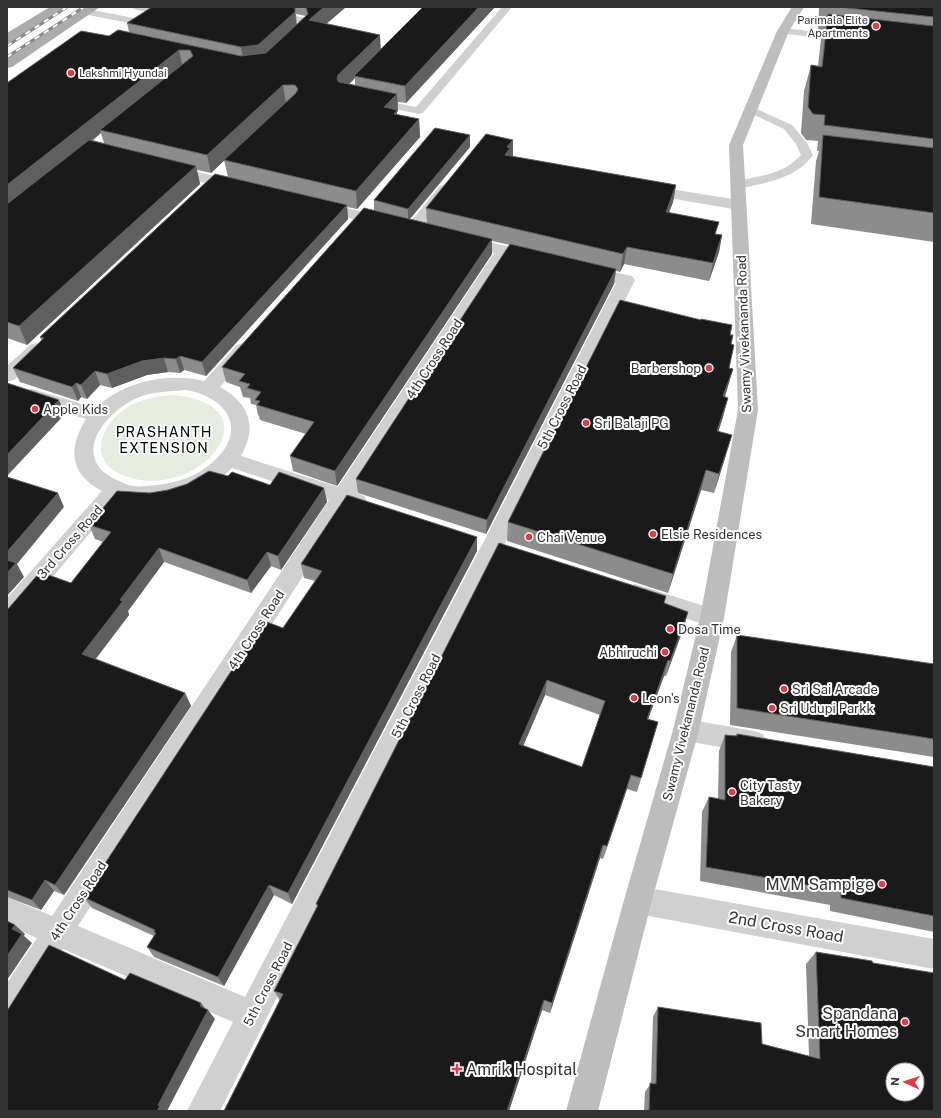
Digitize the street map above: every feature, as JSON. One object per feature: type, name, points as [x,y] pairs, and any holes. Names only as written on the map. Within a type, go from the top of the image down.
[{"type":"main road","points":[[7,39],[58,7]]},
{"type":"main road","points":[[7,64],[90,10]]},
{"type":"street","name":"Swamy Vivekananda Road","points":[[582,1111],[638,900],[686,730],[712,618],[748,410],[736,144],[783,31],[798,7]]},
{"type":"street","points":[[152,166],[250,189]]},
{"type":"street","points":[[302,202],[420,230],[455,177]]},
{"type":"street","points":[[628,187],[738,195]]},
{"type":"street","points":[[451,238],[550,262]]},
{"type":"street","name":"4th Cross Road","points":[[7,1009],[504,251]]},
{"type":"street","name":"5th Cross Road","points":[[203,1111],[626,280],[573,267]]},
{"type":"street","points":[[208,388],[256,335]]},
{"type":"street","points":[[7,376],[47,338]]},
{"type":"street","points":[[185,384],[208,388],[233,405],[241,421],[239,443],[229,460],[199,482],[178,490],[153,494],[129,492],[107,485],[94,475],[84,459],[85,437],[98,416],[123,397],[152,386],[185,384]]},
{"type":"street","points":[[7,387],[98,416]]},
{"type":"street","points":[[229,460],[374,507]]},
{"type":"street","name":"3rd Cross Road","points":[[7,614],[116,488]]},
{"type":"street","points":[[613,586],[712,618]]},
{"type":"street","points":[[686,730],[779,746]]},
{"type":"street","name":"2nd Cross Road","points":[[638,900],[934,954]]},
{"type":"street","points":[[7,911],[57,934],[252,1016]]},
{"type":"lane","points":[[136,7],[164,9]]},
{"type":"lane","points":[[237,7],[303,20],[304,30],[287,46]]},
{"type":"lane","points":[[367,100],[419,111],[507,7]]},
{"type":"lane","points":[[134,30],[164,9]]},
{"type":"lane","points":[[90,10],[145,23]]},
{"type":"lane","points":[[783,31],[855,39]]},
{"type":"lane","points":[[738,195],[775,178],[811,155],[788,127],[750,109]]},
{"type":"shaded area","points":[[172,395],[204,402],[221,415],[224,432],[217,449],[201,465],[179,476],[153,481],[125,476],[112,469],[104,460],[101,450],[102,440],[106,429],[114,419],[123,410],[134,404],[153,398]]},
{"type":"building","points":[[152,7],[295,7],[295,12],[258,45],[241,47],[127,23]]},
{"type":"building","points":[[306,7],[324,7],[309,20],[380,35],[338,75],[337,79],[339,82],[397,94],[384,107],[397,110],[394,114],[419,119],[356,191],[224,160],[296,93],[298,89],[295,85],[283,85],[207,155],[100,130],[193,56],[190,50],[179,50],[7,185],[7,83],[81,31],[109,36],[118,30],[241,56],[266,53],[308,14]]},
{"type":"building","points":[[423,7],[479,7],[405,86],[354,76]]},
{"type":"building","points":[[838,7],[934,7],[934,17]]},
{"type":"building","points":[[828,14],[934,26],[934,139],[824,125],[825,115],[813,114],[808,107],[811,65],[822,67]]},
{"type":"building","points":[[435,128],[470,135],[408,209],[374,200]]},
{"type":"building","points":[[486,134],[513,140],[507,147],[510,148],[505,155],[676,185],[666,212],[719,222],[715,234],[722,235],[713,263],[627,247],[623,254],[426,208]]},
{"type":"building","points":[[823,135],[934,148],[934,213],[819,197]]},
{"type":"building","points":[[89,140],[196,166],[19,326],[7,322],[7,204]]},
{"type":"building","points":[[215,174],[347,205],[202,362],[180,356],[176,359],[164,358],[142,361],[107,374],[95,371],[81,385],[76,383],[72,387],[13,368],[44,338],[40,337]]},
{"type":"building","points":[[364,208],[492,239],[335,471],[290,456],[314,422],[257,405],[260,401],[255,400],[261,392],[247,388],[250,384],[239,381],[245,374],[222,367]]},
{"type":"building","points":[[510,244],[616,269],[487,520],[356,479]]},
{"type":"building","points":[[620,300],[701,320],[732,325],[730,335],[733,335],[731,344],[734,345],[729,368],[733,369],[723,396],[728,398],[717,431],[732,435],[719,474],[706,470],[673,574],[508,522]]},
{"type":"building","points":[[7,383],[59,400],[7,455]]},
{"type":"building","points":[[209,471],[228,476],[232,472],[270,485],[279,472],[324,488],[278,556],[267,552],[247,580],[159,548],[120,600],[123,601],[82,654],[185,693],[55,885],[45,880],[32,900],[7,890],[7,609],[40,572],[71,583],[111,532],[89,525],[117,491],[150,493],[168,490],[187,484]]},
{"type":"building","points":[[7,477],[58,493],[7,552]]},
{"type":"building","points":[[347,495],[477,537],[288,893],[269,885],[218,977],[147,947],[156,933],[154,932],[155,930],[83,897],[264,621],[283,628],[322,571],[301,564]]},
{"type":"building","points":[[499,543],[666,596],[664,603],[688,612],[670,661],[668,660],[647,719],[658,722],[641,778],[631,775],[607,846],[603,845],[552,1003],[544,1000],[507,1111],[224,1111],[283,994],[274,991],[318,905],[316,904]],"holes":[[[547,680],[605,701],[582,767],[519,744]]]},
{"type":"building","points":[[7,560],[16,563],[7,573]]},
{"type":"building","points":[[737,635],[934,664],[934,739],[737,708]]},
{"type":"building","points":[[737,734],[934,767],[934,916],[841,898],[841,891],[706,867],[709,797],[725,800],[725,735],[737,736]]},
{"type":"building","points":[[7,921],[15,925],[12,929],[22,934],[7,956]]},
{"type":"building","points":[[49,945],[125,980],[130,973],[201,1003],[200,1006],[208,1010],[158,1105],[160,1106],[157,1111],[7,1111],[7,1011]]},
{"type":"building","points":[[816,952],[934,973],[934,1111],[649,1111],[650,1083],[656,1084],[658,1007],[761,1023],[762,1044],[820,1059]]},
{"type":"railway","points":[[7,46],[67,7]]},
{"type":"railway","points":[[7,57],[84,7]]},
{"type":"place","name":"Parimala Elite Apartments","points":[[876,26]]},
{"type":"place","name":"Lakshmi Hyundai","points":[[71,73]]},
{"type":"place","name":"Barbershop","points":[[709,368]]},
{"type":"place","name":"Apple Kids","points":[[35,409]]},
{"type":"place","name":"Sri Balaji PG","points":[[586,423]]},
{"type":"place","name":"Elsie Residences","points":[[653,534]]},
{"type":"place","name":"Chai Venue","points":[[529,537]]},
{"type":"place","name":"Dosa Time","points":[[670,629]]},
{"type":"place","name":"Abhiruchi","points":[[665,652]]},
{"type":"place","name":"Sri Sai Arcade","points":[[784,689]]},
{"type":"place","name":"Leon's","points":[[634,698]]},
{"type":"place","name":"Sri Udupi Parkk","points":[[772,708]]},
{"type":"place","name":"City Tasty Bakery","points":[[732,792]]},
{"type":"place","name":"MVM Sampige","points":[[882,884]]},
{"type":"place","name":"Spandana Smart Homes","points":[[905,1022]]},
{"type":"place","name":"Amrik Hospital","points":[[457,1069]]},
{"type":"district","name":"PRASHANTH EXTENSION","points":[[164,440]]}]
